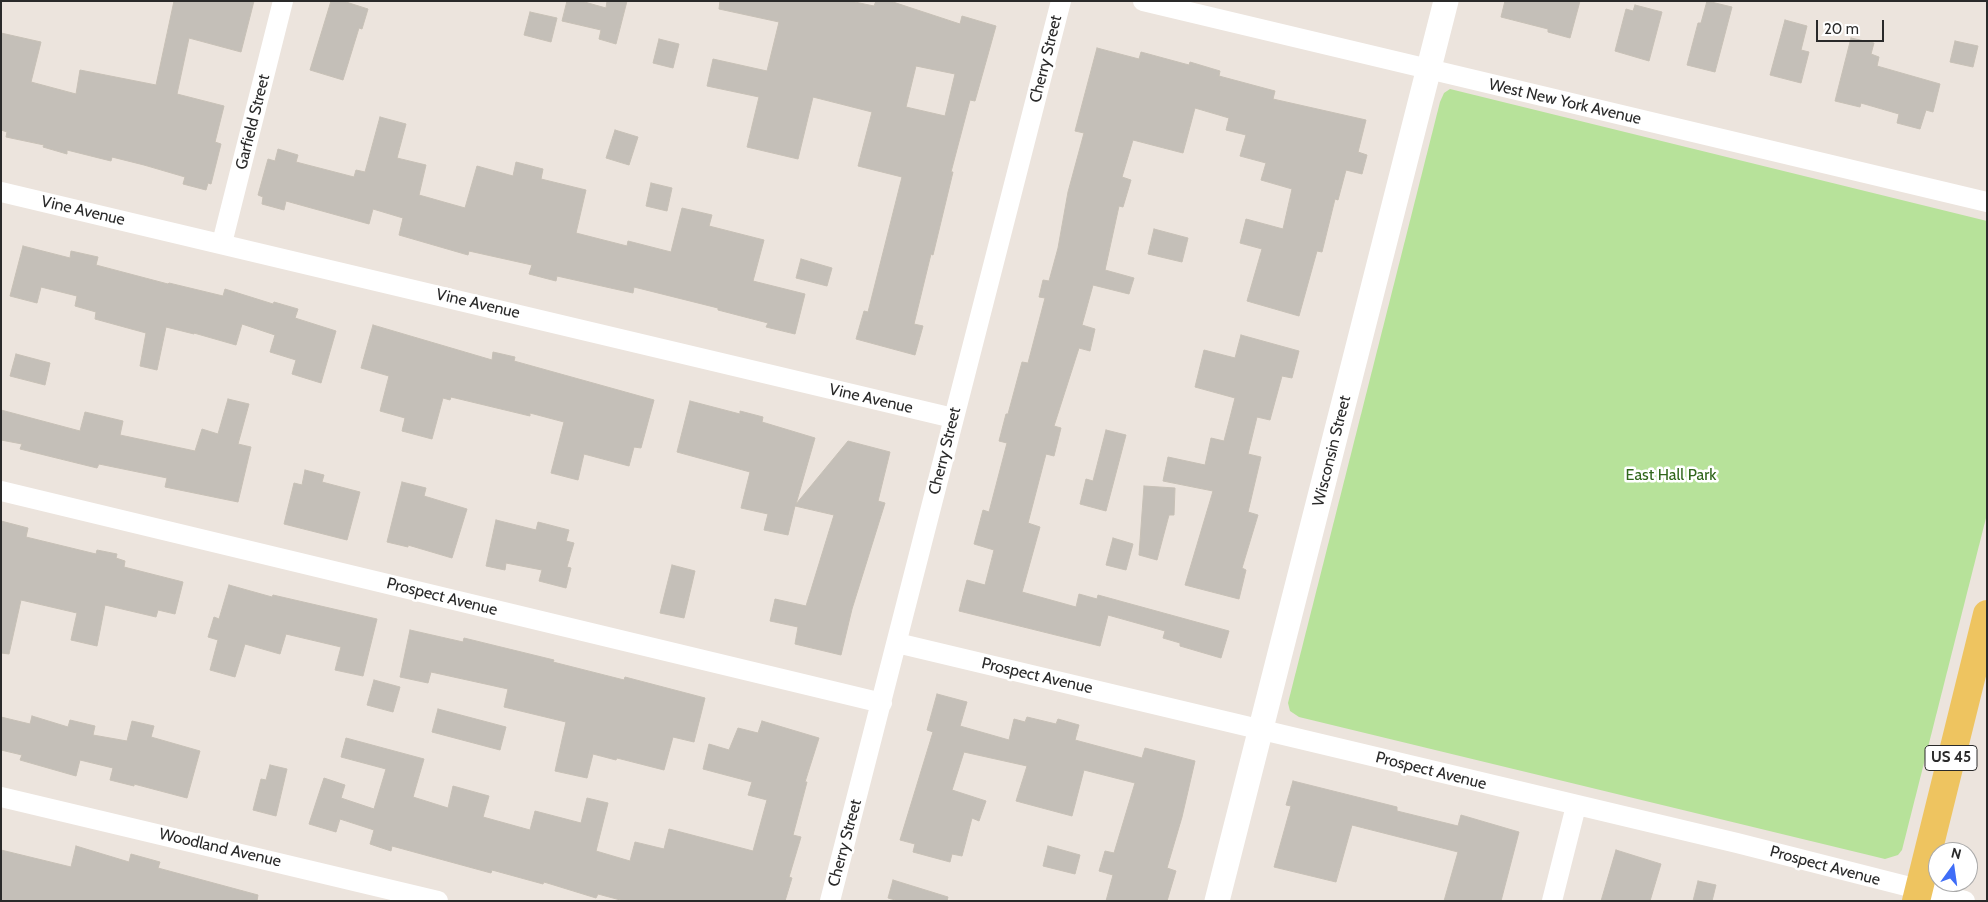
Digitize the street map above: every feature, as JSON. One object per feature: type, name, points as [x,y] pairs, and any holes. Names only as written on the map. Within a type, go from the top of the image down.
[{"type":"main road","name":"US 45","points":[[1917,895],[1987,614]]},
{"type":"street","name":"Garfield Street","points":[[222,243],[284,1]]},
{"type":"street","name":"Cherry Street","points":[[830,901],[1061,1]]},
{"type":"street","name":"West New York Avenue","points":[[1143,1],[1183,6],[1429,70],[1987,202]]},
{"type":"street","name":"Wisconsin Street","points":[[1217,901],[1446,1]]},
{"type":"street","name":"Vine Avenue","points":[[1,192],[954,418]]},
{"type":"street","name":"Prospect Avenue","points":[[1,491],[882,703]]},
{"type":"street","name":"Prospect Avenue","points":[[897,643],[1737,843],[1917,895],[1965,901]]},
{"type":"street","name":"Woodland Avenue","points":[[1,797],[438,901]]},
{"type":"street","points":[[1552,901],[1576,806]]},
{"type":"green space","name":"East Hall Park","points":[[1450,89],[1987,221],[1987,514],[1902,850],[1898,855],[1885,859],[1299,717],[1290,711],[1288,703],[1440,102],[1444,93]]},
{"type":"building","points":[[174,1],[254,1],[241,52],[189,38],[177,94],[224,106],[215,142],[221,144],[211,184],[208,183],[206,190],[183,184],[185,177],[144,165],[112,157],[111,161],[67,150],[67,154],[43,147],[44,145],[6,137],[7,132],[1,130],[1,33],[41,42],[31,82],[76,94],[80,70],[156,85]]},
{"type":"building","points":[[331,1],[343,1],[368,9],[362,29],[359,28],[343,80],[310,70]]},
{"type":"building","points":[[567,1],[581,1],[606,8],[607,1],[627,1],[616,44],[599,39],[601,30],[562,21]]},
{"type":"building","points":[[720,1],[850,1],[874,6],[876,1],[890,1],[960,24],[962,16],[996,26],[975,101],[970,100],[951,172],[953,172],[933,255],[931,254],[914,324],[923,326],[915,355],[856,339],[864,311],[868,312],[902,177],[858,166],[872,112],[813,97],[798,159],[747,147],[759,97],[707,86],[713,59],[767,71],[779,22],[719,9]],"holes":[[[916,66],[955,74],[945,116],[906,107]]]},
{"type":"building","points":[[1505,1],[1580,1],[1570,38],[1548,32],[1548,29],[1501,17]]},
{"type":"building","points":[[1707,1],[1732,7],[1715,72],[1687,65],[1698,23],[1701,23]]},
{"type":"building","points":[[1635,5],[1662,12],[1649,61],[1615,51],[1626,9],[1633,11]]},
{"type":"building","points":[[530,12],[557,18],[551,42],[524,35]]},
{"type":"building","points":[[1785,20],[1807,26],[1801,50],[1809,52],[1801,83],[1770,75]]},
{"type":"building","points":[[1851,38],[1874,43],[1871,54],[1879,57],[1877,66],[1940,84],[1933,112],[1926,110],[1920,129],[1897,123],[1899,114],[1861,103],[1860,107],[1835,101]]},
{"type":"building","points":[[659,39],[679,44],[673,68],[653,63]]},
{"type":"building","points":[[1955,41],[1978,46],[1973,67],[1950,62]]},
{"type":"building","points":[[1097,48],[1139,59],[1141,52],[1189,65],[1190,62],[1220,71],[1219,76],[1275,91],[1273,99],[1366,120],[1358,152],[1367,155],[1362,174],[1346,170],[1338,200],[1335,199],[1322,252],[1317,251],[1299,316],[1247,301],[1262,249],[1240,243],[1246,219],[1283,229],[1292,189],[1261,180],[1266,163],[1240,156],[1246,135],[1226,130],[1229,118],[1195,108],[1183,153],[1133,140],[1122,177],[1131,180],[1123,207],[1119,206],[1105,270],[1134,278],[1129,294],[1093,285],[1082,325],[1095,329],[1090,351],[1079,348],[1054,426],[1061,428],[1054,456],[1046,454],[1028,523],[1040,527],[1022,592],[1076,607],[1079,594],[1097,599],[1098,595],[1229,631],[1221,658],[1180,646],[1180,643],[1163,638],[1165,631],[1108,615],[1100,646],[959,611],[967,580],[985,585],[994,550],[974,544],[983,510],[989,512],[1007,443],[999,441],[1006,414],[1008,414],[1022,362],[1028,363],[1045,298],[1039,297],[1043,280],[1049,281],[1058,248],[1068,192],[1084,133],[1075,131]]},
{"type":"building","points":[[380,117],[406,124],[397,158],[426,165],[419,195],[465,208],[477,166],[513,176],[516,162],[543,169],[541,179],[586,190],[576,233],[627,246],[628,241],[671,252],[682,208],[712,215],[709,226],[764,240],[753,281],[805,294],[795,334],[766,327],[768,323],[718,310],[718,308],[634,287],[633,293],[557,276],[556,281],[529,274],[532,265],[469,251],[468,255],[399,235],[403,218],[373,209],[369,224],[286,201],[284,210],[262,204],[263,197],[258,195],[268,159],[275,161],[278,149],[298,155],[296,162],[354,177],[356,170],[365,172]]},
{"type":"building","points":[[615,130],[638,137],[629,165],[606,158]]},
{"type":"building","points":[[651,183],[672,188],[667,211],[646,206]]},
{"type":"building","points":[[1154,229],[1188,238],[1182,262],[1148,254]]},
{"type":"building","points":[[23,246],[70,258],[71,251],[98,257],[96,265],[168,284],[223,296],[225,289],[273,304],[274,302],[298,309],[295,318],[336,331],[321,383],[292,374],[296,360],[270,352],[275,335],[242,324],[236,345],[166,327],[157,370],[140,366],[146,333],[95,319],[96,312],[75,306],[77,296],[41,287],[37,303],[10,296]]},
{"type":"building","points":[[801,259],[832,268],[827,286],[796,278]]},
{"type":"building","points":[[373,325],[492,360],[493,352],[515,357],[514,361],[654,400],[641,448],[634,447],[629,466],[584,454],[578,480],[551,473],[564,422],[451,397],[450,400],[443,398],[432,439],[402,431],[405,418],[380,411],[389,376],[361,368]]},
{"type":"building","points":[[1241,335],[1299,351],[1292,378],[1282,376],[1270,420],[1257,417],[1248,454],[1261,457],[1248,512],[1258,515],[1242,568],[1246,570],[1239,599],[1185,585],[1213,491],[1163,481],[1168,457],[1205,465],[1211,438],[1224,441],[1235,398],[1195,387],[1204,350],[1235,358]]},
{"type":"building","points":[[16,354],[50,363],[45,385],[10,376]]},
{"type":"building","points":[[228,399],[249,404],[238,444],[251,447],[238,502],[165,487],[167,478],[99,464],[97,468],[20,449],[22,444],[1,440],[1,410],[80,431],[85,412],[123,421],[120,435],[195,451],[202,429],[218,434]]},
{"type":"building","points":[[690,401],[740,414],[740,411],[763,417],[762,422],[815,438],[796,504],[848,441],[890,452],[878,501],[885,503],[852,609],[841,655],[795,644],[798,627],[770,621],[775,599],[806,606],[834,515],[795,506],[788,535],[764,530],[768,514],[741,508],[750,472],[677,452]]},
{"type":"building","points":[[1106,430],[1126,435],[1106,511],[1080,504],[1086,479],[1093,481]]},
{"type":"building","points":[[305,470],[324,475],[322,482],[360,492],[347,540],[284,524],[294,483],[302,485]]},
{"type":"building","points":[[402,482],[426,488],[424,496],[467,509],[452,558],[408,545],[408,547],[387,542]]},
{"type":"building","points":[[1144,486],[1175,488],[1174,515],[1169,515],[1157,560],[1139,555]]},
{"type":"building","points":[[496,520],[536,530],[538,522],[569,530],[566,541],[574,543],[567,567],[571,568],[566,588],[539,581],[542,570],[506,563],[505,570],[486,566]]},
{"type":"building","points":[[1,521],[28,528],[26,537],[96,554],[97,550],[117,554],[116,558],[125,561],[124,567],[183,582],[175,614],[158,610],[156,617],[105,605],[97,646],[71,640],[77,613],[21,600],[9,654],[1,653]]},
{"type":"building","points":[[1113,538],[1133,544],[1126,570],[1106,565]]},
{"type":"building","points":[[672,565],[695,571],[684,618],[660,613]]},
{"type":"building","points":[[229,585],[272,597],[273,595],[377,619],[363,676],[335,670],[341,647],[286,634],[280,654],[245,644],[235,677],[210,670],[218,640],[208,637],[214,617],[219,619]]},
{"type":"building","points":[[410,630],[463,642],[464,638],[554,660],[553,662],[624,680],[625,677],[705,698],[694,742],[673,737],[664,770],[593,754],[587,778],[555,771],[566,722],[504,707],[508,689],[431,672],[428,683],[400,677]]},
{"type":"building","points":[[374,680],[400,687],[393,712],[367,705]]},
{"type":"building","points":[[937,694],[967,702],[960,726],[1009,740],[1014,719],[1025,722],[1027,717],[1056,724],[1058,719],[1079,725],[1075,740],[1142,758],[1145,748],[1195,761],[1182,817],[1167,868],[1176,871],[1167,901],[1106,901],[1113,875],[1099,871],[1105,851],[1114,853],[1135,783],[1084,770],[1072,816],[1016,801],[1027,766],[964,752],[952,790],[986,801],[979,821],[972,818],[962,856],[952,854],[950,862],[913,852],[915,844],[900,840],[933,732],[927,730]]},
{"type":"building","points":[[438,709],[506,727],[500,750],[432,732]]},
{"type":"building","points":[[32,716],[68,727],[70,720],[95,726],[93,735],[127,741],[132,721],[154,726],[151,737],[200,751],[187,798],[134,784],[134,786],[110,780],[113,768],[80,760],[76,776],[20,760],[22,755],[1,750],[1,717],[30,724]]},
{"type":"building","points":[[762,721],[819,738],[805,782],[807,782],[793,835],[801,837],[789,877],[792,878],[785,901],[624,901],[598,894],[596,898],[544,882],[543,884],[492,870],[491,873],[392,846],[391,851],[370,844],[374,830],[340,819],[336,832],[309,824],[324,778],[345,785],[341,798],[374,809],[386,769],[341,757],[346,738],[424,759],[413,797],[448,808],[453,786],[489,796],[483,817],[530,830],[535,811],[581,823],[587,798],[608,803],[596,851],[630,861],[635,842],[664,849],[669,829],[753,851],[767,800],[748,795],[752,782],[703,769],[709,744],[729,750],[738,728],[758,733]]},
{"type":"building","points":[[270,765],[287,769],[276,816],[253,810],[261,779],[266,780]]},
{"type":"building","points":[[1293,781],[1397,807],[1397,811],[1458,826],[1461,815],[1519,832],[1501,901],[1444,901],[1458,852],[1352,825],[1336,882],[1274,867],[1291,806],[1286,805]]},
{"type":"building","points":[[76,846],[129,862],[131,854],[160,862],[158,868],[258,895],[257,901],[1,901],[1,850],[71,867]]},
{"type":"building","points":[[1048,846],[1080,855],[1075,874],[1043,866]]},
{"type":"building","points":[[1616,850],[1661,864],[1650,901],[1601,901]]},
{"type":"building","points":[[893,880],[948,897],[947,901],[899,901],[888,898]]},
{"type":"building","points":[[1698,881],[1716,885],[1712,901],[1693,901]]}]
